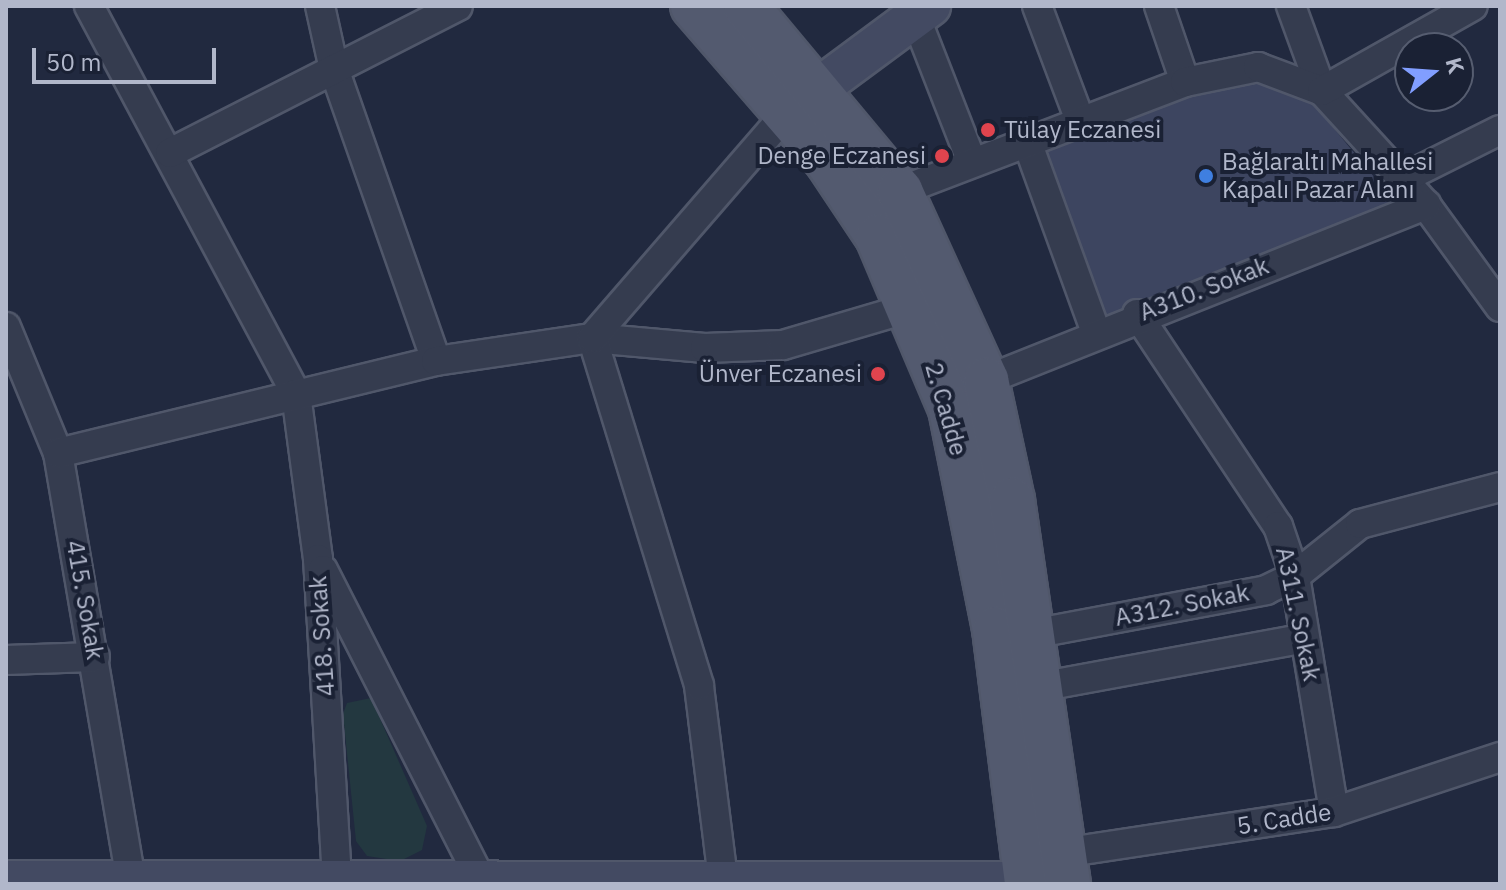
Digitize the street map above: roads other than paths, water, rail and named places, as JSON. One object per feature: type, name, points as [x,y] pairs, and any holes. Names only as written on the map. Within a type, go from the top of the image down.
[{"type":"main road","name":"2. Cadde","points":[[693,6],[802,100],[900,191],[986,380],[1039,687],[1046,876]]},
{"type":"main road","name":"2. Cadde","points":[[746,6],[878,237],[912,307],[951,409],[1046,876]]},
{"type":"main road","points":[[802,100],[923,11]]},
{"type":"main road","name":"5. Cadde","points":[[6,881],[132,883],[337,878],[482,881],[1046,876]]},
{"type":"street","points":[[89,6],[296,394]]},
{"type":"street","points":[[320,6],[334,69],[436,361]]},
{"type":"street","points":[[170,153],[458,6]]},
{"type":"street","points":[[1037,6],[1079,118]]},
{"type":"street","points":[[1159,6],[1185,82]]},
{"type":"street","points":[[1291,6],[1322,91],[1426,205],[1495,289]]},
{"type":"street","points":[[1322,91],[1433,16],[1473,6]]},
{"type":"street","points":[[923,11],[972,162]]},
{"type":"street","points":[[900,191],[1079,118],[1185,82],[1258,67],[1322,91]]},
{"type":"street","points":[[592,338],[802,100]]},
{"type":"street","points":[[1402,179],[1500,130]]},
{"type":"street","points":[[1026,139],[1096,332]]},
{"type":"street","name":"A310. Sokak","points":[[986,380],[1137,314],[1426,205]]},
{"type":"street","points":[[58,453],[436,361],[592,338],[705,348],[783,345],[912,307]]},
{"type":"street","name":"A311. Sokak","points":[[1137,314],[1278,526],[1295,576],[1334,812]]},
{"type":"street","name":"415. Sokak","points":[[6,327],[58,453],[132,883]]},
{"type":"street","points":[[592,338],[699,685],[723,879]]},
{"type":"street","name":"418. Sokak","points":[[296,394],[318,559],[337,878]]},
{"type":"street","name":"A312. Sokak","points":[[1032,634],[1266,590],[1295,576],[1360,524],[1500,487]]},
{"type":"street","points":[[318,559],[482,881]]},
{"type":"street","points":[[1039,687],[1305,638]]},
{"type":"street","points":[[6,660],[95,657]]},
{"type":"street","name":"5. Cadde","points":[[1046,876],[1334,812],[1500,757]]},
{"type":"place","name":"Tülay Eczanesi","points":[[988,130]]},
{"type":"place","name":"Denge Eczanesi","points":[[942,156]]},
{"type":"place","name":"Bağlaraltı Mahallesi Kapalı Pazar Alanı","points":[[1206,176]]},
{"type":"place","name":"Ünver Eczanesi","points":[[878,374]]}]
